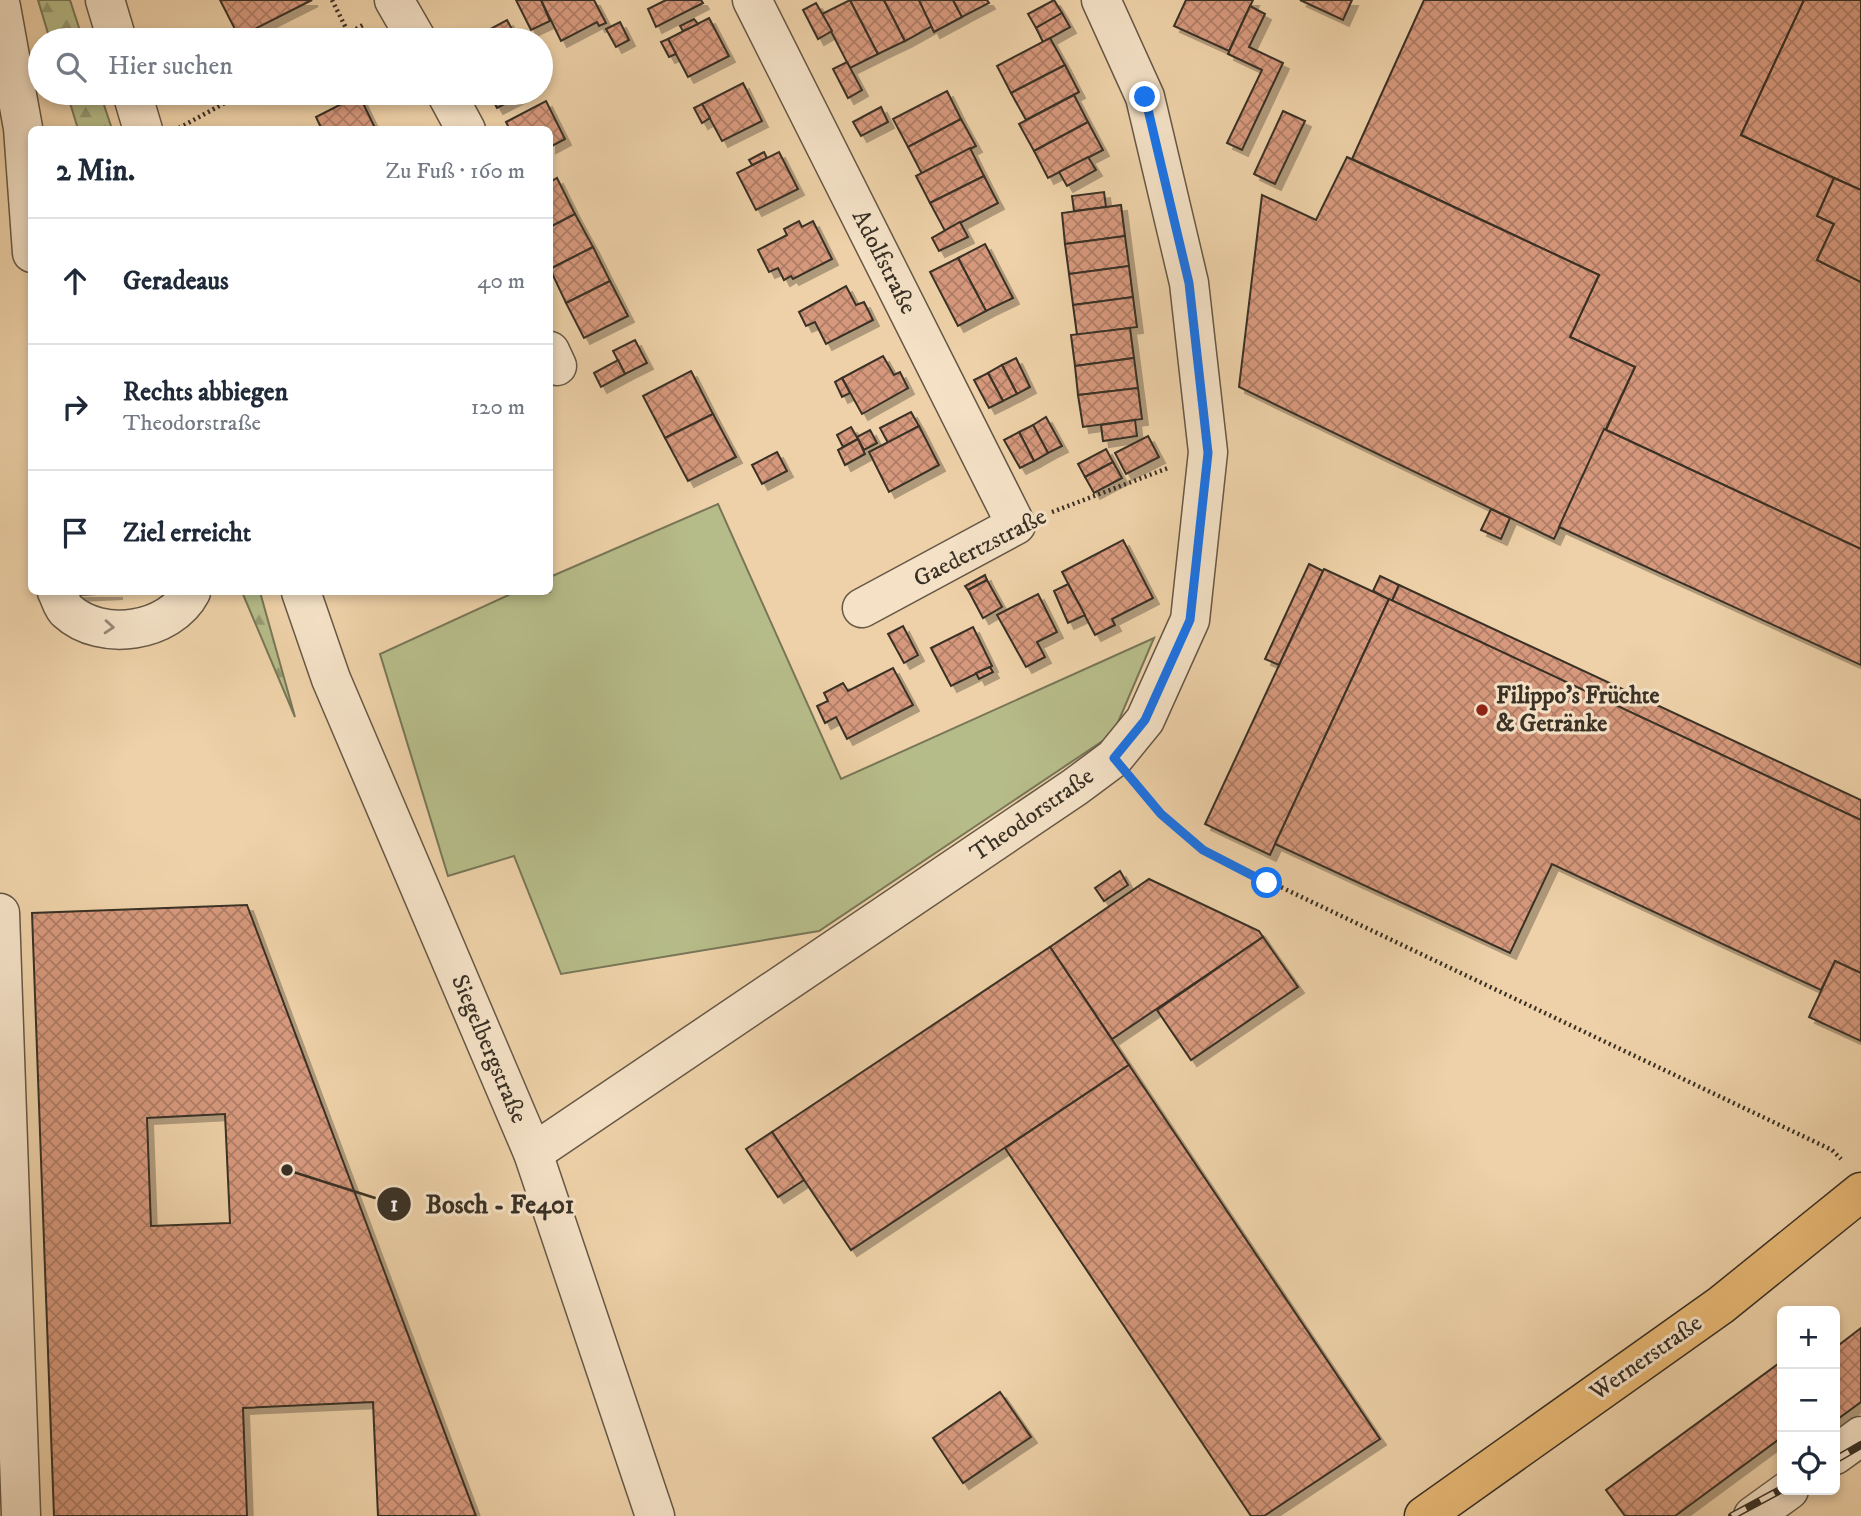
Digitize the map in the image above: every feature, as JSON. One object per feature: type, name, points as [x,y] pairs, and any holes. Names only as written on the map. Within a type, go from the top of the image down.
[{"type":"main road","name":"Wernerstraße","points":[[1424,1516],[1721,1305],[1851,1176]]},
{"type":"street","points":[[105,0],[113,28]]},
{"type":"street","name":"Adolfstraße","points":[[752,0],[1016,525]]},
{"type":"street","name":"Theodorstraße","points":[[533,1153],[1075,787],[1114,758],[1145,720],[1190,620],[1208,453],[1189,283],[1145,97],[1101,0]]},
{"type":"street","points":[[399,1],[411,28]]},
{"type":"street","points":[[1,6],[28,72]]},
{"type":"street","points":[[1,6],[23,128],[28,197]]},
{"type":"street","points":[[42,105],[50,126]]},
{"type":"street","points":[[136,105],[142,126]]},
{"type":"street","points":[[452,105],[464,126]]},
{"type":"street","name":"Gaedertzstraße","points":[[862,608],[1016,525]]},
{"type":"street","points":[[58,595],[66,610],[102,629],[149,626],[182,608],[189,595]]},
{"type":"street","name":"Siegelbergstraße","points":[[302,595],[331,679],[533,1153],[655,1516]]},
{"type":"street","points":[[0,913],[21,1516]]},
{"type":"street","points":[[1840,1451],[1861,1436]]},
{"type":"street","points":[[1753,1516],[1782,1495]]},
{"type":"path","points":[[332,0],[346,28]]},
{"type":"path","points":[[182,126],[221,105]]},
{"type":"path","name":"Gaedertzstraße","points":[[1016,525],[1139,480]]},
{"type":"path","points":[[1114,758],[1161,814],[1203,850],[1832,1150],[1851,1176]]},
{"type":"green space","points":[[38,0],[70,0],[79,28],[46,28]]},
{"type":"green space","points":[[71,105],[104,105],[111,126],[77,126]]},
{"type":"green space","points":[[718,504],[841,779],[1154,638],[1113,734],[819,931],[561,974],[514,856],[448,876],[380,654],[508,595],[553,595],[553,576]]},
{"type":"green space","points":[[243,595],[261,595],[295,717]]},
{"type":"building","points":[[220,0],[312,0],[257,28],[234,28]]},
{"type":"building","points":[[516,0],[541,0],[550,21],[530,28]]},
{"type":"building","points":[[541,0],[594,0],[606,23],[599,26],[597,22],[561,41]]},
{"type":"building","points":[[666,0],[701,0],[703,3],[656,27],[648,9]]},
{"type":"building","points":[[850,0],[878,54],[850,68],[822,14]]},
{"type":"building","points":[[850,0],[884,0],[905,41],[878,54]]},
{"type":"building","points":[[884,0],[919,0],[932,26],[905,41]]},
{"type":"building","points":[[919,0],[953,0],[962,17],[934,32]]},
{"type":"building","points":[[953,0],[987,0],[989,3],[962,17]]},
{"type":"building","points":[[1054,0],[1062,13],[1036,28],[1028,14]]},
{"type":"building","points":[[1186,0],[1253,0],[1229,51],[1174,26]]},
{"type":"building","points":[[1300,0],[1352,0],[1343,20]]},
{"type":"building","points":[[1424,0],[1804,0],[1741,135],[1834,178],[1817,216],[1834,224],[1817,260],[1861,282],[1861,549],[1606,430],[1635,367],[1570,337],[1599,275],[1352,159]]},
{"type":"building","points":[[1804,0],[1861,0],[1861,190],[1741,135]]},
{"type":"building","points":[[816,3],[832,31],[818,39],[803,10]]},
{"type":"building","points":[[1250,6],[1265,14],[1249,47],[1283,63],[1242,150],[1227,143],[1262,70],[1228,54]]},
{"type":"building","points":[[1062,13],[1070,27],[1043,42],[1036,28]]},
{"type":"building","points":[[709,18],[729,56],[688,77],[668,39]]},
{"type":"building","points":[[694,19],[698,24],[683,31],[680,26]]},
{"type":"building","points":[[507,20],[511,28],[492,28]]},
{"type":"building","points":[[620,22],[629,40],[616,47],[606,29]]},
{"type":"building","points":[[1050,38],[1065,65],[1011,93],[997,66]]},
{"type":"building","points":[[668,39],[676,54],[669,57],[661,42]]},
{"type":"building","points":[[847,62],[862,90],[848,98],[833,69]]},
{"type":"building","points":[[1065,65],[1079,92],[1026,120],[1011,93]]},
{"type":"building","points":[[743,83],[762,121],[722,141],[702,104]]},
{"type":"building","points":[[947,91],[961,119],[908,147],[893,119]]},
{"type":"building","points":[[1074,95],[1088,122],[1034,151],[1019,124]]},
{"type":"building","points":[[702,104],[710,118],[702,123],[694,108]]},
{"type":"building","points":[[339,105],[364,105],[374,126],[320,126],[316,117]]},
{"type":"building","points":[[538,105],[548,105],[565,139],[553,145],[553,126],[508,126],[506,122]]},
{"type":"building","points":[[881,107],[888,122],[861,136],[853,122]]},
{"type":"building","points":[[1283,111],[1305,121],[1275,184],[1254,174]]},
{"type":"building","points":[[961,119],[976,146],[922,174],[908,147]]},
{"type":"building","points":[[1088,122],[1103,150],[1048,178],[1034,151]]},
{"type":"building","points":[[970,148],[984,176],[930,203],[916,176]]},
{"type":"building","points":[[764,152],[767,158],[752,165],[749,160]]},
{"type":"building","points":[[779,152],[798,189],[756,210],[737,173]]},
{"type":"building","points":[[1088,157],[1096,170],[1067,186],[1059,172]]},
{"type":"building","points":[[1347,157],[1599,275],[1570,337],[1635,367],[1554,539],[1239,387],[1262,195],[1316,220]]},
{"type":"building","points":[[984,176],[998,203],[945,231],[930,203]]},
{"type":"building","points":[[557,178],[575,214],[553,225],[553,180]]},
{"type":"building","points":[[1834,178],[1861,190],[1861,282],[1817,260],[1834,224],[1817,216]]},
{"type":"building","points":[[1104,192],[1106,207],[1074,211],[1072,196]]},
{"type":"building","points":[[1121,205],[1125,236],[1065,244],[1062,213]]},
{"type":"building","points":[[575,214],[593,247],[553,267],[553,225]]},
{"type":"building","points":[[799,221],[802,227],[813,221],[832,259],[793,279],[791,276],[784,280],[778,268],[769,272],[758,250],[787,235],[784,229]]},
{"type":"building","points":[[960,222],[968,237],[939,251],[932,238]]},
{"type":"building","points":[[1125,236],[1129,266],[1069,274],[1065,244]]},
{"type":"building","points":[[985,244],[1013,298],[986,311],[958,258]]},
{"type":"building","points":[[593,247],[610,281],[566,303],[553,275],[553,267]]},
{"type":"building","points":[[958,258],[986,311],[958,326],[930,272]]},
{"type":"building","points":[[1129,266],[1133,297],[1073,305],[1069,274]]},
{"type":"building","points":[[610,281],[628,316],[584,338],[566,303]]},
{"type":"building","points":[[846,286],[856,305],[864,302],[873,320],[826,344],[815,322],[806,326],[799,312]]},
{"type":"building","points":[[1133,297],[1137,327],[1077,335],[1073,305]]},
{"type":"building","points":[[1130,328],[1134,358],[1075,366],[1071,335]]},
{"type":"building","points":[[635,340],[647,363],[625,374],[613,351]]},
{"type":"building","points":[[883,356],[894,375],[900,372],[908,388],[862,414],[842,378]]},
{"type":"building","points":[[1016,358],[1030,387],[1017,394],[1002,365]]},
{"type":"building","points":[[1134,358],[1138,388],[1078,395],[1075,366]]},
{"type":"building","points":[[618,360],[625,374],[601,387],[594,373]]},
{"type":"building","points":[[1002,365],[1017,394],[1003,401],[988,373]]},
{"type":"building","points":[[691,371],[713,414],[665,438],[643,396]]},
{"type":"building","points":[[988,373],[1003,401],[989,408],[974,380]]},
{"type":"building","points":[[842,378],[850,393],[842,397],[835,382]]},
{"type":"building","points":[[1138,388],[1142,419],[1083,427],[1078,395]]},
{"type":"building","points":[[911,412],[919,426],[888,443],[880,428]]},
{"type":"building","points":[[713,414],[736,457],[688,481],[665,438]]},
{"type":"building","points":[[1046,417],[1062,446],[1048,453],[1033,425]]},
{"type":"building","points":[[1135,420],[1137,436],[1103,441],[1101,425]]},
{"type":"building","points":[[1033,425],[1048,453],[1034,461],[1019,432]]},
{"type":"building","points":[[919,426],[939,465],[889,492],[869,452]]},
{"type":"building","points":[[851,427],[858,439],[843,447],[837,435]]},
{"type":"building","points":[[1604,429],[1861,549],[1861,665],[1559,527]]},
{"type":"building","points":[[870,430],[877,443],[864,450],[857,437]]},
{"type":"building","points":[[1019,432],[1034,461],[1020,468],[1004,440]]},
{"type":"building","points":[[1148,436],[1159,457],[1126,474],[1115,453]]},
{"type":"building","points":[[858,439],[865,454],[845,465],[838,450]]},
{"type":"building","points":[[1106,449],[1113,462],[1085,477],[1078,464]]},
{"type":"building","points":[[777,452],[787,471],[762,484],[752,465]]},
{"type":"building","points":[[1113,462],[1122,478],[1094,493],[1085,477]]},
{"type":"building","points":[[1491,509],[1510,518],[1501,539],[1481,530]]},
{"type":"building","points":[[1123,540],[1153,598],[1112,619],[1115,625],[1095,635],[1062,572]]},
{"type":"building","points":[[1309,564],[1323,571],[1279,665],[1265,659]]},
{"type":"building","points":[[1324,569],[1389,599],[1270,855],[1205,824]]},
{"type":"building","points":[[985,575],[987,580],[968,590],[965,586]]},
{"type":"building","points":[[1380,576],[1399,585],[1392,601],[1373,591]]},
{"type":"building","points":[[987,580],[1002,607],[983,618],[968,590]]},
{"type":"building","points":[[1068,584],[1085,615],[1068,623],[1054,591]]},
{"type":"building","points":[[1399,585],[1861,800],[1861,820],[1392,601]]},
{"type":"building","points":[[1038,594],[1057,632],[1037,642],[1045,657],[1026,667],[997,615]]},
{"type":"building","name":"Filippo’s Früchte & Getränke","points":[[1389,599],[1861,820],[1861,973],[1835,961],[1821,990],[1552,864],[1510,953],[1275,844]]},
{"type":"building","points":[[903,626],[918,655],[904,663],[888,634]]},
{"type":"building","points":[[973,627],[992,666],[951,686],[931,648]]},
{"type":"building","points":[[990,667],[993,672],[979,679],[976,673]]},
{"type":"building","points":[[893,668],[913,705],[847,739],[836,717],[825,723],[817,706],[828,701],[824,693],[843,683],[848,691]]},
{"type":"building","points":[[1120,871],[1128,885],[1104,901],[1095,888]]},
{"type":"building","points":[[1149,879],[1259,931],[1263,937],[1112,1039],[1050,947]]},
{"type":"building","points":[[247,905],[476,1516],[378,1516],[373,1402],[243,1408],[247,1516],[54,1516],[32,913]],"holes":[[[225,1114],[230,1223],[151,1226],[147,1118]]]},
{"type":"building","points":[[1263,937],[1298,987],[1191,1060],[1157,1010]]},
{"type":"building","points":[[1050,947],[1129,1065],[851,1250],[772,1132]]},
{"type":"building","points":[[1835,961],[1861,973],[1861,1041],[1809,1017]]},
{"type":"building","points":[[1129,1065],[1380,1439],[1264,1516],[1251,1516],[1005,1148]]},
{"type":"building","points":[[772,1132],[804,1180],[778,1197],[746,1149]]},
{"type":"building","points":[[1861,1328],[1861,1402],[1840,1417],[1840,1369],[1840,1344]]},
{"type":"building","points":[[1777,1365],[1777,1441],[1675,1516],[1625,1516],[1606,1490]]},
{"type":"building","points":[[1000,1392],[1031,1437],[963,1483],[933,1438]]},
{"type":"railway","points":[[1840,1457],[1861,1445]]},
{"type":"railway","points":[[1732,1516],[1777,1492]]},
{"type":"place","name":"Filippo’s Früchte & Getränke","points":[[1482,710]]},
{"type":"place","name":"Bosch - Fe401","points":[[287,1170]]},
{"type":"route","points":[[1145,97],[1189,283],[1208,453],[1190,620],[1145,720],[1114,758],[1161,814],[1203,850],[1267,883]]}]
